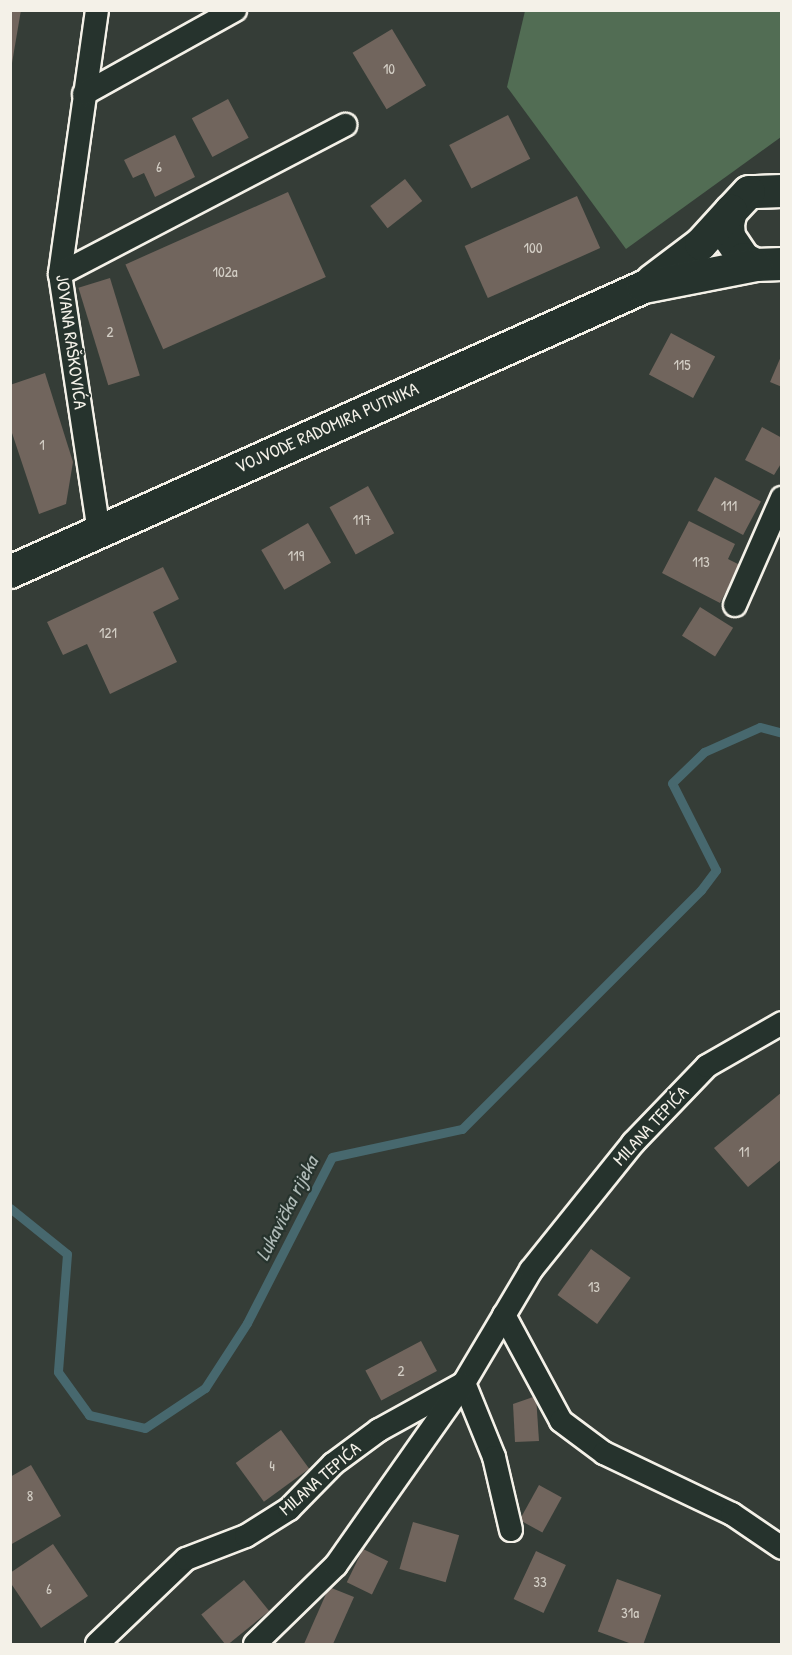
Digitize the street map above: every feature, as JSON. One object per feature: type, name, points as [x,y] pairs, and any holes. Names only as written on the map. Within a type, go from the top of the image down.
[{"type":"main road","name":"VOJVODE RADOMIRA PUTNIKA","points":[[10,572],[644,287],[700,244],[749,192],[782,191]]},
{"type":"main road","points":[[731,211],[732,243],[769,264]]},
{"type":"main road","name":"VOJVODE RADOMIRA PUTNIKA","points":[[644,287],[769,264]]},
{"type":"street","name":"JOVANA RAŠKOVIĆA","points":[[97,10],[60,274],[99,531]]},
{"type":"street","points":[[84,94],[235,10]]},
{"type":"street","points":[[60,274],[345,125]]},
{"type":"street","points":[[735,605],[782,498]]},
{"type":"street","name":"MILANA TEPIĆA","points":[[255,1644],[336,1565],[464,1383],[531,1270],[641,1134],[707,1066],[782,1023]]},
{"type":"street","points":[[504,1315],[561,1421],[604,1453],[732,1514],[782,1548]]},
{"type":"street","points":[[464,1383],[494,1457],[510,1530]]},
{"type":"street","name":"MILANA TEPIĆA","points":[[97,1644],[186,1559],[246,1536],[281,1515],[379,1430],[464,1383]]},
{"type":"green space","points":[[525,11],[781,11],[781,137],[626,249],[507,87]]},
{"type":"building","points":[[10,10],[21,10],[12,63],[10,63]]},
{"type":"building","points":[[392,29],[426,86],[387,109],[353,53]]},
{"type":"building","points":[[228,99],[249,138],[212,157],[192,118]]},
{"type":"building","points":[[508,115],[530,159],[471,189],[449,145]]},
{"type":"building","points":[[175,135],[195,177],[155,197],[144,173],[133,178],[124,160]]},
{"type":"building","points":[[405,179],[422,201],[388,228],[370,206]]},
{"type":"building","points":[[288,192],[326,277],[163,349],[125,264]]},
{"type":"building","points":[[577,196],[600,248],[488,298],[465,246]]},
{"type":"building","points":[[110,278],[140,376],[108,385],[78,288]]},
{"type":"building","points":[[671,333],[715,356],[693,398],[649,374]]},
{"type":"building","points":[[782,354],[782,387],[770,382]]},
{"type":"building","points":[[45,373],[73,462],[66,504],[39,514],[10,427],[10,385]]},
{"type":"building","points":[[762,427],[782,438],[782,462],[774,475],[745,460]]},
{"type":"building","points":[[715,477],[761,501],[743,535],[697,511]]},
{"type":"building","points":[[368,486],[394,533],[356,555],[330,507]]},
{"type":"building","points":[[689,521],[735,544],[728,559],[740,565],[720,603],[662,573]]},
{"type":"building","points":[[308,523],[331,563],[284,590],[261,550]]},
{"type":"building","points":[[163,567],[179,599],[153,612],[177,662],[110,694],[87,644],[63,655],[47,622]]},
{"type":"building","points":[[700,607],[733,628],[715,657],[682,636]]},
{"type":"building","points":[[782,1092],[782,1159],[748,1187],[714,1148]]},
{"type":"building","points":[[591,1249],[631,1278],[597,1324],[557,1295]]},
{"type":"building","points":[[421,1341],[437,1371],[381,1401],[365,1371]]},
{"type":"building","points":[[536,1396],[539,1441],[515,1442],[513,1404]]},
{"type":"building","points":[[281,1430],[309,1469],[264,1502],[236,1463]]},
{"type":"building","points":[[31,1465],[61,1516],[10,1545],[10,1477]]},
{"type":"building","points":[[539,1485],[562,1498],[542,1533],[520,1520]]},
{"type":"building","points":[[413,1522],[459,1535],[446,1582],[399,1569]]},
{"type":"building","points":[[53,1544],[88,1596],[41,1628],[10,1582],[10,1573]]},
{"type":"building","points":[[363,1549],[388,1561],[372,1595],[347,1582]]},
{"type":"building","points":[[536,1551],[566,1565],[544,1613],[514,1599]]},
{"type":"building","points":[[617,1579],[661,1595],[643,1644],[632,1644],[598,1632]]},
{"type":"building","points":[[244,1580],[269,1611],[229,1644],[225,1644],[201,1615]]},
{"type":"building","points":[[329,1587],[354,1597],[333,1644],[304,1644]]},
{"type":"waterway","name":"Lukavička rijeka","points":[[10,1208],[67,1254],[58,1372],[89,1415],[145,1428],[205,1388],[247,1323],[332,1157],[462,1129],[701,890],[716,870],[672,783],[704,752],[760,727],[782,733]]}]
